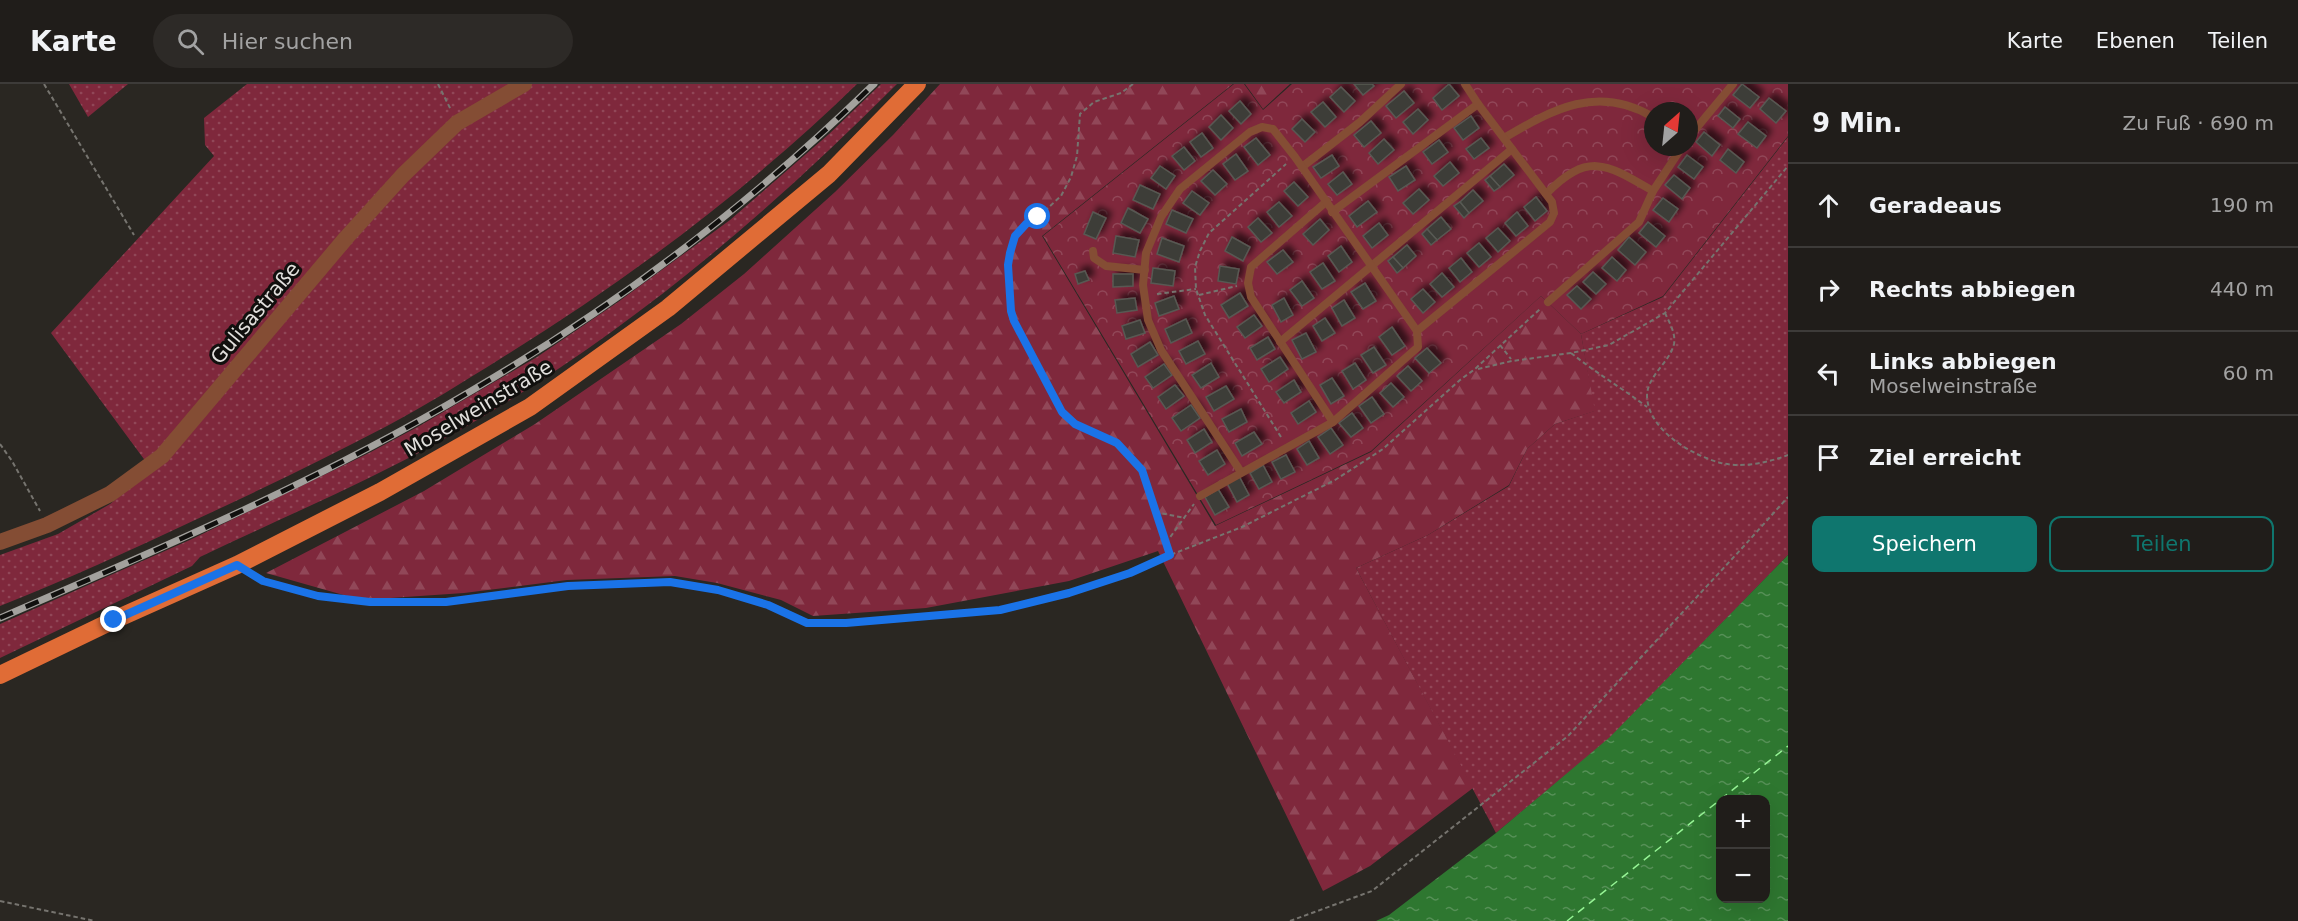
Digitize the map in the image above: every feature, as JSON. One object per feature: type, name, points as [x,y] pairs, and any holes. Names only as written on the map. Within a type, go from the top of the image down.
[{"type":"main road","name":"Moselweinstraße","points":[[0,675],[114,620],[237,565],[380,492],[530,407],[668,308],[829,174],[917,84]]},
{"type":"street","name":"Gulisastraße","points":[[0,542],[47,525],[110,494],[162,456],[346,238],[403,175],[458,123],[524,84]]},
{"type":"lane","points":[[1302,167],[1360,122],[1401,84]]},
{"type":"lane","points":[[1417,332],[1550,222],[1554,213],[1552,202],[1478,104],[1468,85]]},
{"type":"lane","points":[[1698,125],[1727,86]]},
{"type":"lane","points":[[1504,138],[1547,113],[1578,101],[1610,101],[1637,107],[1644,111]]},
{"type":"lane","points":[[1332,212],[1478,104]]},
{"type":"lane","points":[[1200,496],[1333,422],[1418,346],[1417,332],[1332,212],[1327,201],[1273,129],[1262,127],[1250,132],[1180,189],[1161,217],[1146,253],[1145,296],[1149,320],[1161,350],[1241,472]]},
{"type":"lane","points":[[1280,342],[1512,149]]},
{"type":"lane","points":[[1548,302],[1639,222],[1653,191],[1676,156]]},
{"type":"lane","points":[[1546,194],[1561,179],[1578,169],[1592,166],[1608,167],[1653,191]]},
{"type":"lane","points":[[1327,201],[1251,267],[1248,283],[1251,297],[1333,422]]},
{"type":"lane","points":[[1093,251],[1094,258],[1106,266],[1145,270]]},
{"type":"path","points":[[44,84],[134,236]]},
{"type":"path","points":[[438,84],[458,123]]},
{"type":"path","points":[[1133,84],[1121,93],[1094,102],[1080,114],[1079,144],[1071,177],[1061,196],[1038,217],[1026,224],[1015,236],[1008,265],[1009,288],[1014,321],[1062,412],[1075,424],[1117,443],[1142,470],[1170,555]]},
{"type":"path","points":[[1287,446],[1205,315],[1196,289],[1195,267],[1209,233],[1295,157]]},
{"type":"path","points":[[1475,369],[1512,360],[1571,353],[1609,345],[1665,313],[1788,166]]},
{"type":"path","points":[[1199,295],[1248,283]]},
{"type":"path","points":[[1145,296],[1196,289]]},
{"type":"path","points":[[237,565],[263,581],[318,596],[370,602],[446,602],[568,586],[670,582],[718,590],[768,605],[807,623],[846,623],[1000,610],[1069,593],[1130,573],[1242,527],[1335,480],[1383,449],[1548,302]]},
{"type":"path","points":[[1665,313],[1673,333],[1674,344],[1652,380],[1647,393],[1653,418],[1668,435],[1691,450],[1721,463],[1769,462],[1788,455]]},
{"type":"path","points":[[1500,345],[1512,360]]},
{"type":"path","points":[[1571,353],[1599,375],[1618,385],[1649,408]]},
{"type":"path","points":[[0,444],[12,461],[47,525]]},
{"type":"path","points":[[1166,543],[1200,496]]},
{"type":"path","points":[[1290,921],[1372,891],[1568,736],[1788,497]]},
{"type":"path","points":[[1155,512],[1185,518]]},
{"type":"path","points":[[0,902],[95,921]]},
{"type":"green space","points":[[69,84],[128,84],[88,117]]},
{"type":"green space","points":[[247,84],[857,84],[774,160],[641,265],[548,329],[458,385],[387,426],[268,486],[98,565],[0,606],[0,555],[58,534],[110,504],[152,470],[51,333],[214,156],[205,145],[204,118]]},
{"type":"green space","points":[[881,84],[897,84],[789,187],[678,281],[560,367],[498,407],[405,460],[200,557],[192,566],[0,658],[0,624],[192,539],[369,453],[537,357],[618,302],[730,220],[829,134]]},
{"type":"green space","points":[[940,84],[1233,84],[1042,236],[1215,526],[1371,452],[1541,296],[1581,334],[1595,411],[1555,424],[1527,449],[1509,485],[1428,535],[1356,568],[1473,788],[1370,866],[1323,891],[1158,551],[1069,581],[926,608],[813,616],[781,600],[717,583],[675,576],[567,580],[464,593],[361,600],[266,573],[424,491],[535,424],[681,324],[744,274],[835,192],[893,135]]},
{"type":"green space","points":[[1234,84],[1244,84],[1263,110],[1292,84],[1788,84],[1788,136],[1663,296],[1581,334],[1541,296],[1371,451],[1216,525],[1043,236]]},
{"type":"green space","points":[[1245,84],[1290,84],[1263,109]]},
{"type":"green space","points":[[1788,137],[1788,555],[1611,737],[1496,833],[1356,568],[1428,535],[1509,486],[1527,449],[1555,424],[1594,411],[1581,334],[1663,297]]},
{"type":"water","points":[[1788,555],[1788,921],[1376,921],[1389,915],[1496,833],[1610,737]]},
{"type":"building","points":[[1354,84],[1372,84],[1374,86],[1363,95]]},
{"type":"building","points":[[1449,84],[1459,96],[1442,110],[1433,98]]},
{"type":"building","points":[[1742,84],[1759,97],[1750,108],[1733,95]]},
{"type":"building","points":[[1341,87],[1355,101],[1344,112],[1330,97]]},
{"type":"building","points":[[1404,91],[1414,103],[1396,118],[1386,106]]},
{"type":"building","points":[[1769,98],[1786,111],[1776,123],[1760,109]]},
{"type":"building","points":[[1240,101],[1251,114],[1241,124],[1229,111]]},
{"type":"building","points":[[1323,102],[1336,117],[1325,127],[1311,112]]},
{"type":"building","points":[[1725,107],[1740,119],[1733,128],[1718,116]]},
{"type":"building","points":[[1418,109],[1428,120],[1413,134],[1403,122]]},
{"type":"building","points":[[1221,115],[1233,128],[1221,140],[1209,127]]},
{"type":"building","points":[[1471,116],[1479,128],[1463,140],[1454,128]]},
{"type":"building","points":[[1302,119],[1315,132],[1305,142],[1292,129]]},
{"type":"building","points":[[1371,121],[1381,133],[1364,147],[1354,135]]},
{"type":"building","points":[[1748,122],[1766,136],[1757,148],[1738,134]]},
{"type":"building","points":[[1704,132],[1720,145],[1712,156],[1698,144],[1698,140]]},
{"type":"building","points":[[1202,133],[1213,148],[1201,157],[1190,142]]},
{"type":"building","points":[[1256,138],[1270,155],[1258,165],[1244,147]]},
{"type":"building","points":[[1481,138],[1489,148],[1474,159],[1466,149]]},
{"type":"building","points":[[1384,139],[1394,150],[1378,164],[1369,153]]},
{"type":"building","points":[[1439,140],[1448,152],[1432,164],[1423,152]]},
{"type":"building","points":[[1184,147],[1195,161],[1184,170],[1172,156]]},
{"type":"building","points":[[1728,149],[1744,162],[1736,173],[1720,160]]},
{"type":"building","points":[[1236,154],[1248,171],[1235,180],[1223,164]]},
{"type":"building","points":[[1332,155],[1339,166],[1321,178],[1313,167]]},
{"type":"building","points":[[1688,156],[1703,167],[1694,179],[1678,167]]},
{"type":"building","points":[[1450,162],[1459,173],[1443,186],[1434,176]]},
{"type":"building","points":[[1504,164],[1514,175],[1500,187],[1490,176]]},
{"type":"building","points":[[1160,166],[1175,176],[1166,189],[1151,178]]},
{"type":"building","points":[[1406,166],[1415,180],[1398,191],[1389,177]]},
{"type":"building","points":[[1213,170],[1227,184],[1215,195],[1201,181]]},
{"type":"building","points":[[1343,172],[1352,184],[1337,195],[1328,184]]},
{"type":"building","points":[[1674,175],[1690,188],[1682,199],[1665,185]]},
{"type":"building","points":[[1490,176],[1500,187],[1494,191],[1485,180]]},
{"type":"building","points":[[1294,182],[1308,197],[1298,206],[1284,191]]},
{"type":"building","points":[[1140,185],[1160,194],[1153,209],[1133,200]]},
{"type":"building","points":[[1419,189],[1429,200],[1413,214],[1403,203]]},
{"type":"building","points":[[1473,190],[1483,201],[1469,213],[1460,202]]},
{"type":"building","points":[[1192,191],[1209,203],[1200,215],[1183,203]]},
{"type":"building","points":[[1536,197],[1547,211],[1535,221],[1524,207]]},
{"type":"building","points":[[1663,198],[1678,209],[1669,222],[1653,210]]},
{"type":"building","points":[[1368,201],[1377,212],[1357,227],[1349,216]]},
{"type":"building","points":[[1279,202],[1292,216],[1279,227],[1267,212]]},
{"type":"building","points":[[1460,202],[1469,213],[1464,218],[1454,206]]},
{"type":"building","points":[[1128,208],[1148,219],[1140,233],[1121,223]]},
{"type":"building","points":[[1172,210],[1193,219],[1186,233],[1166,224]]},
{"type":"building","points":[[1093,212],[1106,218],[1096,239],[1084,234]]},
{"type":"building","points":[[1517,212],[1528,226],[1516,236],[1505,223]]},
{"type":"building","points":[[1441,217],[1451,229],[1437,240],[1427,229]]},
{"type":"building","points":[[1258,218],[1272,233],[1261,242],[1248,227]]},
{"type":"building","points":[[1320,219],[1329,230],[1313,245],[1303,234]]},
{"type":"building","points":[[1648,222],[1665,236],[1656,247],[1639,233]]},
{"type":"building","points":[[1379,223],[1388,235],[1372,248],[1363,236]]},
{"type":"building","points":[[1498,228],[1510,241],[1498,252],[1486,238]]},
{"type":"building","points":[[1427,229],[1437,240],[1431,245],[1422,234]]},
{"type":"building","points":[[1116,236],[1139,240],[1135,257],[1113,253]]},
{"type":"building","points":[[1232,237],[1250,247],[1243,261],[1225,251]]},
{"type":"building","points":[[1629,237],[1646,252],[1635,265],[1618,250]]},
{"type":"building","points":[[1162,238],[1184,246],[1179,262],[1157,254]]},
{"type":"building","points":[[1479,243],[1491,257],[1479,267],[1467,253]]},
{"type":"building","points":[[1407,245],[1416,256],[1403,268],[1393,257]]},
{"type":"building","points":[[1341,246],[1352,262],[1339,272],[1328,256]]},
{"type":"building","points":[[1283,250],[1293,262],[1277,274],[1267,262]]},
{"type":"building","points":[[1393,257],[1403,268],[1397,273],[1388,261]]},
{"type":"building","points":[[1612,257],[1626,270],[1617,281],[1602,268]]},
{"type":"building","points":[[1461,258],[1472,272],[1460,282],[1449,268]]},
{"type":"building","points":[[1323,263],[1335,281],[1322,289],[1310,272]]},
{"type":"building","points":[[1220,266],[1239,269],[1236,284],[1218,281]]},
{"type":"building","points":[[1153,268],[1175,271],[1173,286],[1151,283]]},
{"type":"building","points":[[1085,271],[1089,280],[1078,284],[1075,274]]},
{"type":"building","points":[[1593,272],[1606,284],[1596,294],[1583,282]]},
{"type":"building","points":[[1442,273],[1454,287],[1442,297],[1430,284]]},
{"type":"building","points":[[1113,274],[1133,274],[1133,286],[1113,287]]},
{"type":"building","points":[[1302,281],[1314,298],[1302,306],[1290,290]]},
{"type":"building","points":[[1365,283],[1376,301],[1363,309],[1351,292]]},
{"type":"building","points":[[1577,286],[1591,299],[1581,309],[1567,295]]},
{"type":"building","points":[[1423,289],[1435,302],[1423,313],[1411,299]]},
{"type":"building","points":[[1240,293],[1248,306],[1229,318],[1221,305]]},
{"type":"building","points":[[1174,296],[1179,309],[1159,316],[1155,303]]},
{"type":"building","points":[[1135,298],[1137,310],[1117,313],[1115,300]]},
{"type":"building","points":[[1284,298],[1293,315],[1281,322],[1272,305]]},
{"type":"building","points":[[1344,300],[1355,318],[1342,326],[1332,308]]},
{"type":"building","points":[[1254,315],[1262,326],[1245,338],[1237,327]]},
{"type":"building","points":[[1325,318],[1335,333],[1322,341],[1313,326]]},
{"type":"building","points":[[1186,319],[1192,333],[1171,343],[1165,329]]},
{"type":"building","points":[[1140,320],[1145,333],[1126,339],[1122,326]]},
{"type":"building","points":[[1392,327],[1405,346],[1392,355],[1379,337]]},
{"type":"building","points":[[1306,333],[1316,352],[1302,359],[1292,340]]},
{"type":"building","points":[[1268,337],[1275,349],[1257,360],[1250,348]]},
{"type":"building","points":[[1198,341],[1205,354],[1186,364],[1179,351]]},
{"type":"building","points":[[1150,342],[1158,355],[1138,367],[1131,354]]},
{"type":"building","points":[[1374,347],[1386,365],[1373,373],[1361,355]]},
{"type":"building","points":[[1427,348],[1441,363],[1429,373],[1415,358]]},
{"type":"building","points":[[1280,357],[1288,369],[1269,382],[1261,369]]},
{"type":"building","points":[[1211,363],[1219,377],[1201,388],[1192,375]]},
{"type":"building","points":[[1355,363],[1366,380],[1353,389],[1342,371]]},
{"type":"building","points":[[1164,364],[1172,375],[1153,388],[1145,377]]},
{"type":"building","points":[[1408,366],[1422,381],[1411,391],[1397,376]]},
{"type":"building","points":[[1332,378],[1344,396],[1331,404],[1320,385]]},
{"type":"building","points":[[1294,380],[1301,392],[1284,403],[1276,392]]},
{"type":"building","points":[[1391,383],[1404,397],[1393,407],[1380,393]]},
{"type":"building","points":[[1175,385],[1184,396],[1166,409],[1158,397]]},
{"type":"building","points":[[1226,386],[1234,399],[1214,411],[1206,397]]},
{"type":"building","points":[[1372,397],[1384,414],[1371,423],[1359,406]]},
{"type":"building","points":[[1309,401],[1316,412],[1298,424],[1291,413]]},
{"type":"building","points":[[1191,405],[1200,418],[1181,431],[1172,418]]},
{"type":"building","points":[[1241,409],[1247,422],[1229,432],[1222,419]]},
{"type":"building","points":[[1352,413],[1363,428],[1351,437],[1339,423]]},
{"type":"building","points":[[1331,428],[1343,445],[1330,454],[1318,437]]},
{"type":"building","points":[[1204,429],[1212,442],[1195,453],[1187,440]]},
{"type":"building","points":[[1254,432],[1262,444],[1242,456],[1235,443]]},
{"type":"building","points":[[1309,441],[1319,458],[1307,465],[1297,449]]},
{"type":"building","points":[[1217,450],[1225,464],[1208,475],[1199,461]]},
{"type":"building","points":[[1286,455],[1295,472],[1281,479],[1272,462]]},
{"type":"building","points":[[1263,465],[1272,482],[1259,489],[1250,473]]},
{"type":"building","points":[[1239,476],[1249,495],[1237,502],[1227,483]]},
{"type":"building","points":[[1218,489],[1229,507],[1215,515],[1205,497]]},
{"type":"ferry route","points":[[1567,921],[1788,746]]},
{"type":"railway","points":[[0,618],[298,484],[471,391],[579,324],[682,250],[781,170],[874,84]]},
{"type":"route","points":[[114,620],[237,565],[263,581],[318,596],[370,602],[446,602],[568,586],[670,582],[718,590],[768,605],[807,623],[928,618],[1000,610],[1069,593],[1130,573],[1170,555],[1142,470],[1117,443],[1075,424],[1062,412],[1029,351],[1011,311],[1008,265],[1010,253],[1015,236],[1026,224],[1038,217]]}]
